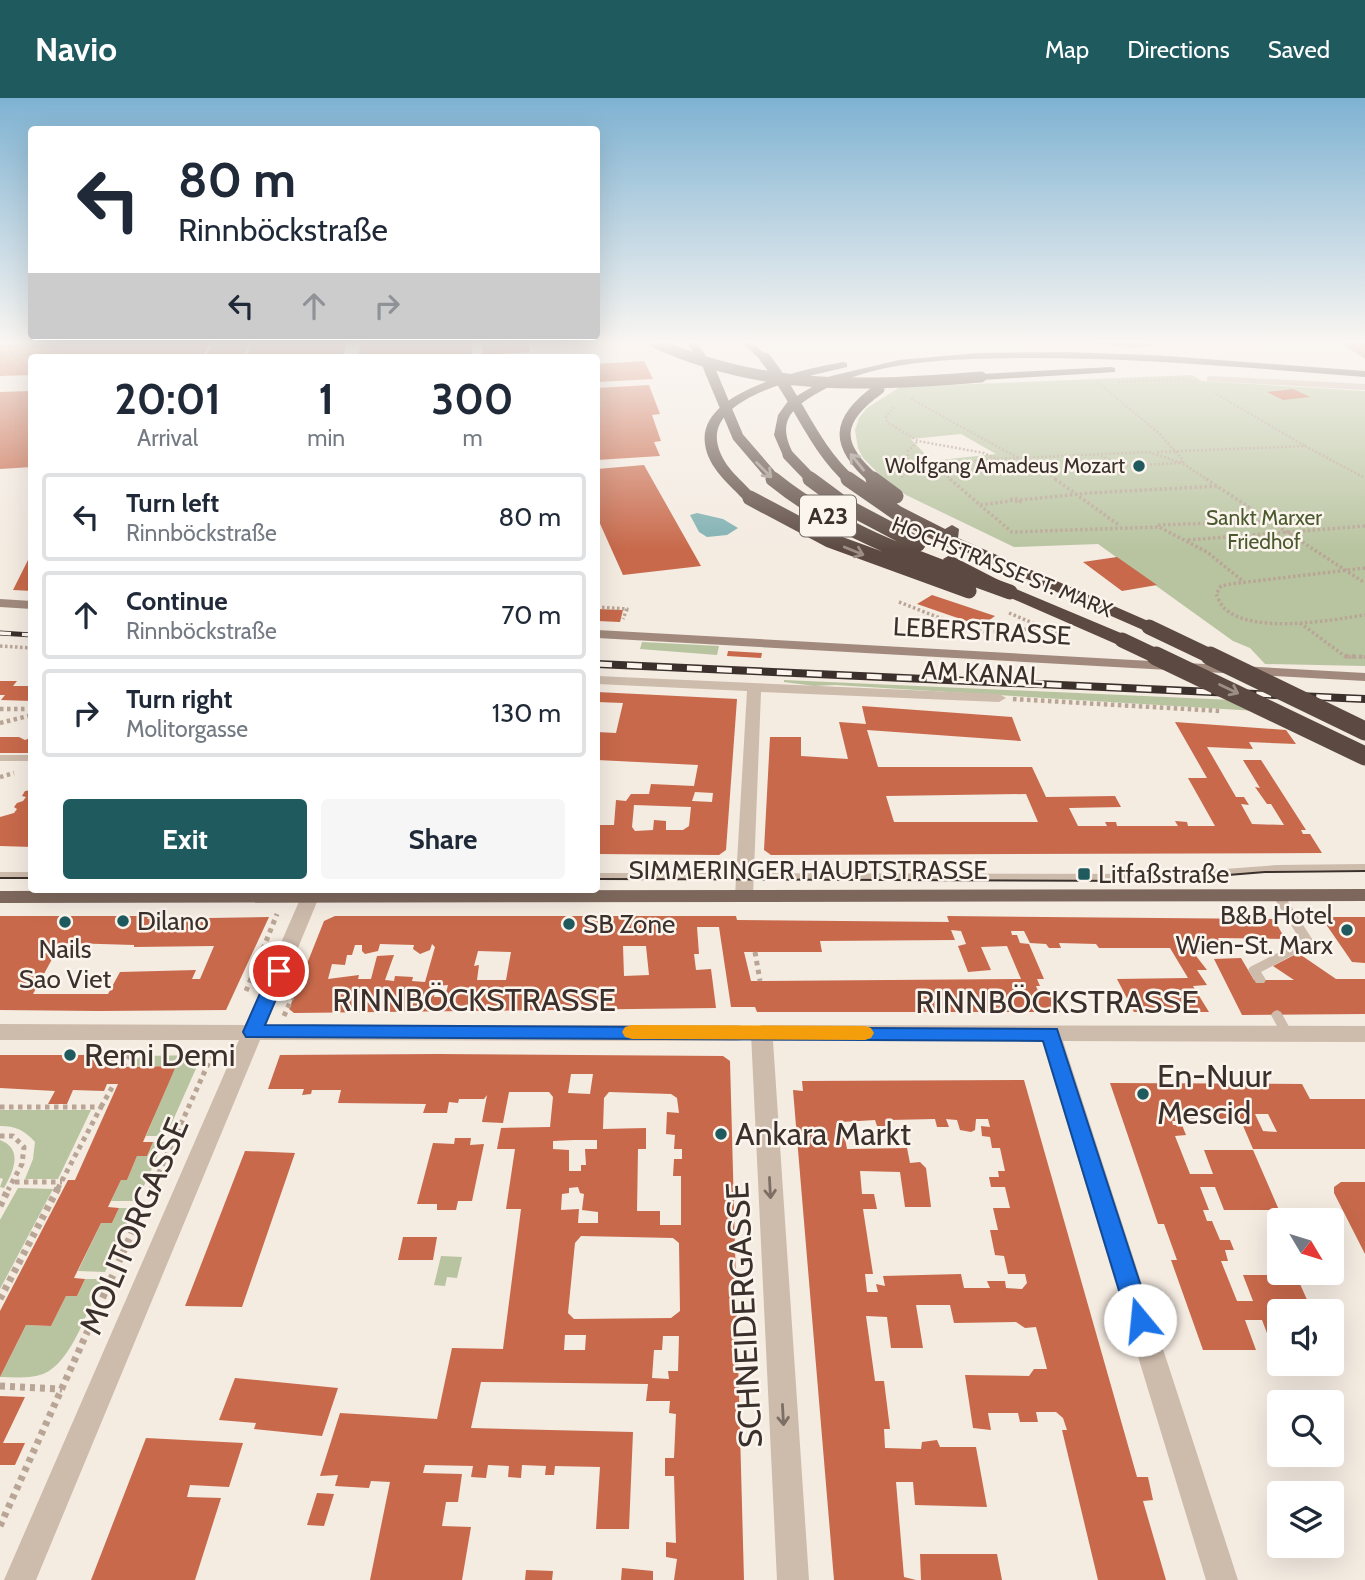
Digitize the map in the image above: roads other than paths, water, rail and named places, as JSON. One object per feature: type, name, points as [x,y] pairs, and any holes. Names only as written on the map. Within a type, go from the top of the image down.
[{"type":"highway","points":[[723,412],[710,433],[709,443],[711,454],[723,475],[750,498],[802,529],[882,562],[985,596],[1078,620]]},
{"type":"highway","name":"HOCHSTRASSE ST. MARX","points":[[728,412],[739,438],[754,460],[776,481],[805,503],[851,529],[1078,620],[1193,671],[1365,756]]},
{"type":"highway","points":[[786,412],[782,418],[780,437],[788,456],[810,478],[871,519],[1010,592]]},
{"type":"highway","name":"HOCHSTRASSE ST. MARX","points":[[800,412],[817,442],[841,472],[898,513],[950,540],[1206,654],[1365,731]]},
{"type":"highway","points":[[850,412],[843,436],[846,447],[863,470],[907,504],[952,529],[950,540]]},
{"type":"main road","name":"SIMMERINGER HAUPTSTRASSE","points":[[600,890],[744,886],[1365,895]]},
{"type":"main road","name":"SIMMERINGER HAUPTSTRASSE","points":[[0,897],[85,893],[310,897],[468,893]]},
{"type":"street","points":[[0,603],[28,605]]},
{"type":"street","name":"LEBERSTRASSE","points":[[600,634],[1365,677]]},
{"type":"street","name":"AM KANAL","points":[[600,680],[999,698]]},
{"type":"street","points":[[744,886],[754,688]]},
{"type":"street","name":"MOLITORGASSE","points":[[20,1580],[310,897]]},
{"type":"street","name":"RINNBÖCKSTRASSE","points":[[0,1032],[738,1032]]},
{"type":"street","points":[[1050,1034],[1222,1580]]},
{"type":"street","name":"RINNBÖCKSTRASSE","points":[[762,1040],[1050,1034],[1365,1034]]},
{"type":"street","name":"SCHNEIDERGASSE","points":[[762,1040],[793,1580]]},
{"type":"lane","points":[[0,758],[28,758]]},
{"type":"lane","name":"SIMMERINGER HAUPTSTRASSE","points":[[600,876],[744,886],[1149,877],[1277,868],[1365,867]]},
{"type":"lane","points":[[0,875],[28,875]]},
{"type":"lane","points":[[1259,980],[1254,970],[1308,942],[1278,895]]},
{"type":"lane","points":[[1277,1015],[1287,1034]]},
{"type":"lane","points":[[738,1032],[762,1040]]},
{"type":"water","points":[[697,513],[723,519],[738,528],[727,535],[707,537],[699,532],[690,515]]},
{"type":"tram line","points":[[600,879],[1154,881],[1265,872],[1365,871]]},
{"type":"tram line","points":[[0,878],[28,878]]},
{"type":"railway","points":[[0,633],[28,635]]},
{"type":"railway","points":[[600,664],[1365,699]]},
{"type":"place","name":"Wolfgang Amadeus Mozart","points":[[1139,466]]},
{"type":"place","name":"Litfaßstraße","points":[[1084,874]]},
{"type":"place","name":"Dilano","points":[[123,921]]},
{"type":"place","name":"Nails Sao Viet","points":[[65,922]]},
{"type":"place","name":"SB Zone","points":[[569,924]]},
{"type":"place","name":"B&B Hotel Wien-St. Marx","points":[[1347,930]]},
{"type":"place","name":"Remi Demi","points":[[70,1055]]},
{"type":"place","name":"En-Nuur Mescid","points":[[1143,1094]]},
{"type":"place","name":"Ankara Markt","points":[[721,1134]]},
{"type":"park label","name":"Sankt Marxer Friedhof","points":[[1264,530]]}]
